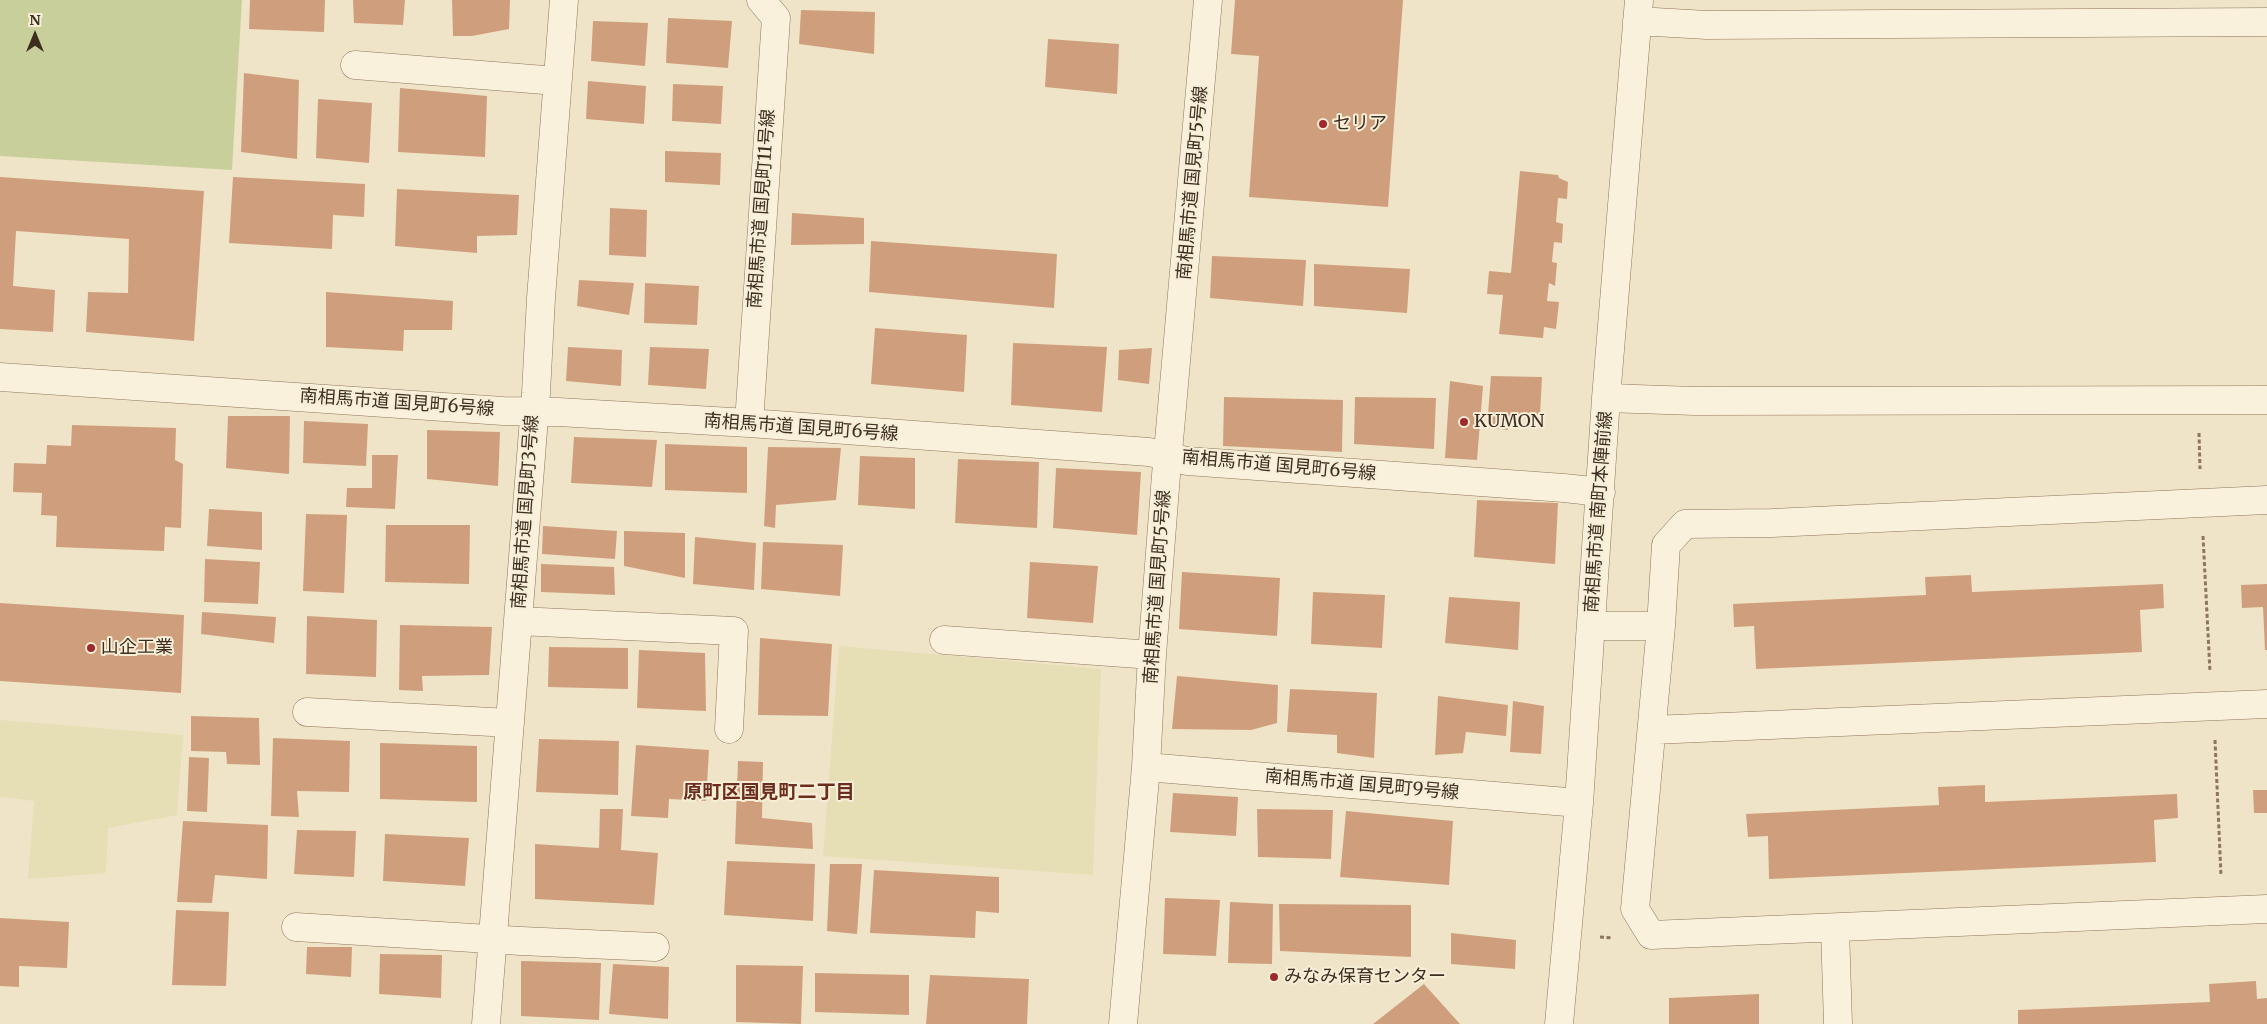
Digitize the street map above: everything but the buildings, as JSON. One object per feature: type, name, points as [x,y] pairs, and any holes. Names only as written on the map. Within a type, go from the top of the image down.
[{"type":"street","name":"南相馬市道 国見町3号線","points":[[486,1024],[564,0]]},
{"type":"street","name":"南相馬市道 国見町11号線","points":[[749,423],[776,18],[762,0]]},
{"type":"street","name":"南相馬市道 国見町5号線","points":[[1123,1024],[1146,767],[1152,655],[1168,456],[1208,0]]},
{"type":"street","points":[[1638,11],[1707,25],[2267,22]]},
{"type":"street","name":"南相馬市道 南町本陣前線","points":[[1559,1024],[1579,803],[1606,398],[1638,11]]},
{"type":"street","points":[[355,65],[557,81]]},
{"type":"street","name":"南相馬市道 国見町6号線","points":[[0,377],[749,423],[1149,452],[1187,462],[1601,492]]},
{"type":"street","points":[[1606,398],[1695,401],[2267,400]]},
{"type":"street","points":[[2267,500],[1782,522],[1685,524],[1666,545],[1661,626],[1635,908],[1652,935],[2267,909]]},
{"type":"street","points":[[518,621],[734,631],[729,729]]},
{"type":"street","points":[[1591,626],[1661,626]]},
{"type":"street","points":[[944,640],[1152,655]]},
{"type":"street","points":[[1652,730],[2267,704]]},
{"type":"street","points":[[308,712],[510,723]]},
{"type":"street","name":"南相馬市道 国見町9号線","points":[[1146,767],[1579,803]]},
{"type":"street","points":[[296,927],[655,947]]},
{"type":"street","points":[[1835,928],[1838,1024]]},
{"type":"path","points":[[2198,400],[2200,478]]},
{"type":"path","points":[[2202,529],[2211,681]]},
{"type":"path","points":[[2214,739],[2222,884]]},
{"type":"path","points":[[1566,935],[1624,939],[1652,935]]},
{"type":"shaded area","points":[[839,646],[1101,669],[1093,875],[823,856]]},
{"type":"shaded area","points":[[0,720],[183,735],[177,815],[108,828],[106,873],[28,879],[34,801],[0,797]]},
{"type":"green space","points":[[0,0],[242,0],[232,170],[0,156]]},
{"type":"place","name":"セリア","points":[[1323,124]]},
{"type":"place","name":"KUMON","points":[[1464,422]]},
{"type":"place","name":"山企工業","points":[[91,648]]},
{"type":"place","name":"みなみ保育センター","points":[[1274,977]]},
{"type":"district","name":"原町区国見町二丁目","points":[[769,793]]}]
